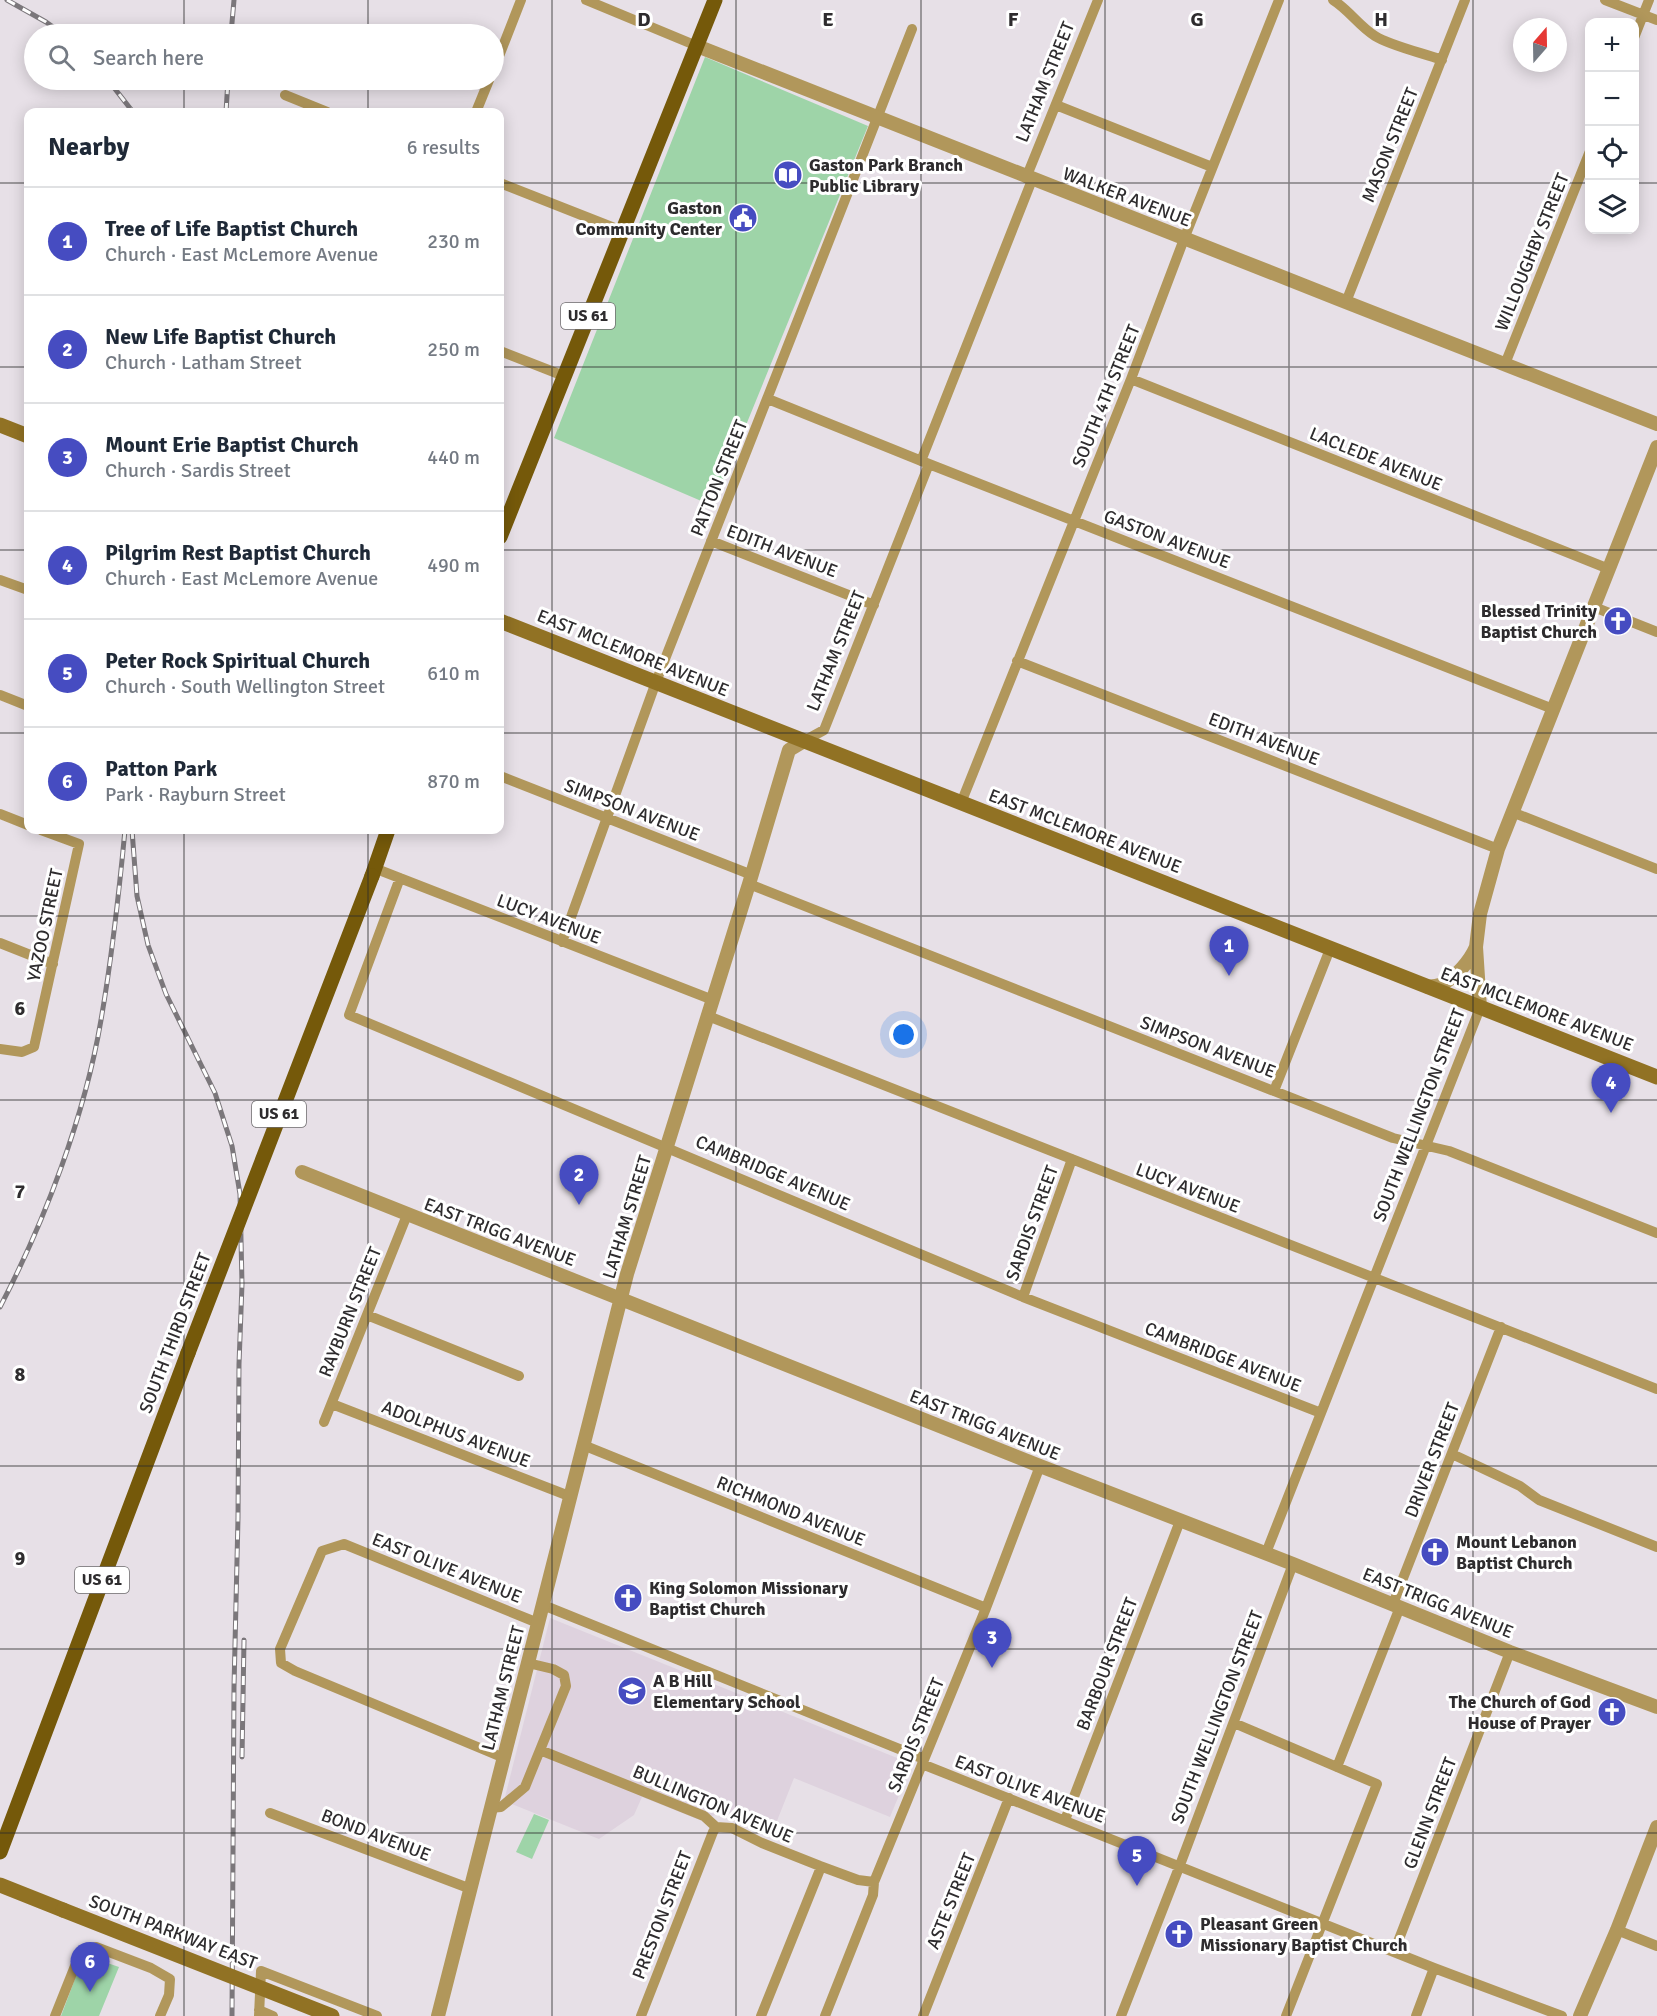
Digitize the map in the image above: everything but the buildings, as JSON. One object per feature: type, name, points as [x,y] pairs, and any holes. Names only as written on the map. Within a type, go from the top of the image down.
[{"type":"main road","name":"US 61","points":[[504,527],[715,0]]},
{"type":"main road","points":[[0,425],[24,434]]},
{"type":"main road","name":"EAST MCLEMORE AVENUE","points":[[504,623],[1657,1077]]},
{"type":"main road","name":"SOUTH THIRD STREET","points":[[0,1852],[387,834]]},
{"type":"main road","name":"SOUTH PARKWAY EAST","points":[[0,1885],[332,2016]]},
{"type":"street","points":[[504,43],[521,0]]},
{"type":"street","name":"WALKER AVENUE","points":[[586,0],[1029,179],[1657,424]]},
{"type":"street","name":"LATHAM STREET","points":[[438,2016],[621,1299],[789,750],[824,730],[874,605],[1056,105],[1098,0]]},
{"type":"street","name":"SOUTH 4TH STREET","points":[[961,803],[1131,379],[1279,0]]},
{"type":"street","points":[[1333,0],[1344,7],[1361,27],[1378,38],[1442,60]]},
{"type":"street","name":"MASON STREET","points":[[1346,302],[1465,0]]},
{"type":"street","points":[[1605,0],[1657,20]]},
{"type":"street","points":[[1639,28],[1650,0]]},
{"type":"street","name":"PATTON STREET","points":[[562,942],[656,682],[912,29]]},
{"type":"street","points":[[478,108],[485,90]]},
{"type":"street","points":[[285,95],[317,108]]},
{"type":"street","points":[[1056,105],[1212,167]]},
{"type":"street","name":"WILLOUGHBY STREET","points":[[1505,364],[1585,164]]},
{"type":"street","points":[[504,185],[622,231]]},
{"type":"street","points":[[504,353],[564,376]]},
{"type":"street","name":"LACLEDE AVENUE","points":[[1131,379],[1609,569]]},
{"type":"street","name":"GASTON AVENUE","points":[[768,399],[1553,709]]},
{"type":"street","name":"SOUTH WELLINGTON STREET","points":[[1266,1553],[1480,1008],[1476,947],[1480,914],[1498,849],[1657,447]]},
{"type":"street","name":"EDITH AVENUE","points":[[711,542],[874,605]]},
{"type":"street","points":[[0,580],[24,589]]},
{"type":"street","points":[[1594,607],[1657,632]]},
{"type":"street","name":"EDITH AVENUE","points":[[1017,661],[1498,849]]},
{"type":"street","points":[[0,695],[24,704]]},
{"type":"street","name":"SIMPSON AVENUE","points":[[504,778],[1274,1091],[1410,1144],[1426,1145],[1457,1154],[1657,1233]]},
{"type":"street","points":[[1512,812],[1657,869]]},
{"type":"street","points":[[0,814],[24,823]]},
{"type":"street","name":"YAZOO STREET","points":[[0,1049],[22,1052],[34,1047],[79,844],[52,834]]},
{"type":"street","name":"LUCY AVENUE","points":[[373,872],[400,878],[713,1000]]},
{"type":"street","name":"CAMBRIDGE AVENUE","points":[[400,878],[349,1015],[667,1146],[1023,1297],[1321,1413]]},
{"type":"street","points":[[0,943],[53,964]]},
{"type":"street","points":[[1428,987],[1442,984],[1471,957],[1476,947]]},
{"type":"street","points":[[1274,1091],[1330,949]]},
{"type":"street","name":"LUCY AVENUE","points":[[708,1016],[1657,1389]]},
{"type":"street","name":"SARDIS STREET","points":[[1023,1297],[1072,1159]]},
{"type":"street","name":"EAST TRIGG AVENUE","points":[[302,1172],[1040,1466],[1397,1605],[1510,1652],[1657,1707]]},
{"type":"street","name":"RAYBURN STREET","points":[[324,1422],[407,1215]]},
{"type":"street","points":[[367,1315],[519,1376]]},
{"type":"street","name":"DRIVER STREET","points":[[1337,1767],[1452,1454],[1501,1328]]},
{"type":"street","name":"ADOLPHUS AVENUE","points":[[332,1404],[569,1496]]},
{"type":"street","name":"RICHMOND AVENUE","points":[[584,1445],[986,1608]]},
{"type":"street","points":[[1452,1454],[1520,1486],[1539,1500],[1657,1546]]},
{"type":"street","name":"SARDIS STREET","points":[[825,2016],[873,1895],[874,1882],[986,1608],[1040,1466]]},
{"type":"street","name":"BARBOUR STREET","points":[[1065,1820],[1180,1521]]},
{"type":"street","name":"EAST OLIVE AVENUE","points":[[504,1758],[295,1671],[281,1663],[280,1649],[322,1551],[344,1544],[538,1623]]},
{"type":"street","name":"SOUTH WELLINGTON STREET","points":[[1121,2016],[1293,1564]]},
{"type":"street","name":"EAST OLIVE AVENUE","points":[[543,1605],[1009,1798],[1434,1968],[1562,2016]]},
{"type":"street","name":"GLENN STREET","points":[[1394,1952],[1510,1652]]},
{"type":"street","points":[[490,1808],[501,1807],[525,1787],[566,1686],[564,1675],[560,1671],[528,1663]]},
{"type":"street","points":[[1234,1723],[1377,1784],[1286,2016]]},
{"type":"street","name":"BULLINGTON AVENUE","points":[[540,1750],[704,1816],[716,1827],[732,1828],[821,1867],[858,1880],[874,1882]]},
{"type":"street","name":"ASTE STREET","points":[[923,2016],[1009,1798]]},
{"type":"street","name":"BOND AVENUE","points":[[270,1813],[471,1889]]},
{"type":"street","name":"PRESTON STREET","points":[[641,2016],[712,1832],[716,1827]]},
{"type":"street","points":[[1580,2016],[1617,1930],[1657,1827]]},
{"type":"street","points":[[761,2016],[821,1867]]},
{"type":"street","points":[[1617,1930],[1657,1946]]},
{"type":"street","points":[[55,2016],[81,1952],[96,1947],[151,1968],[170,1979],[169,1995],[160,2016]]},
{"type":"street","points":[[1416,2016],[1434,1968]]},
{"type":"street","points":[[273,2016],[259,2013],[261,1971],[377,2016]]},
{"type":"shaded area","name":"A B Hill Elementary School","points":[[550,1618],[912,1764],[890,1817],[794,1778],[771,1836],[752,1817],[743,1813],[722,1813],[712,1816],[707,1823],[642,1797],[634,1815],[599,1839],[504,1801]]},
{"type":"green space","points":[[705,57],[868,126],[713,506],[554,438]]},
{"type":"green space","points":[[534,1814],[549,1820],[532,1859],[516,1852]]},
{"type":"green space","points":[[84,1955],[119,1967],[99,2016],[61,2016]]},
{"type":"railway","points":[[7,0],[49,24]]},
{"type":"railway","points":[[232,24],[234,0]]},
{"type":"railway","points":[[116,90],[130,108]]},
{"type":"railway","points":[[226,108],[227,90]]},
{"type":"railway","points":[[0,1307],[48,1203],[85,1093],[105,996],[125,834]]},
{"type":"railway","points":[[132,834],[137,896],[148,945],[166,994],[215,1093],[232,1146],[240,1194],[242,1284],[234,1687],[232,2016]]},
{"type":"railway","points":[[242,1757],[244,1640]]},
{"type":"place","name":"Gaston Park Branch Public Library","points":[[788,175]]},
{"type":"place","name":"Gaston Community Center","points":[[743,218]]},
{"type":"place","name":"Blessed Trinity Baptist Church","points":[[1618,621]]},
{"type":"place","name":"Tree of Life Baptist Church","points":[[1229,976]]},
{"type":"place","name":"Pilgrim Rest Baptist Church","points":[[1611,1113]]},
{"type":"place","name":"New Life Baptist Church","points":[[579,1205]]},
{"type":"place","name":"Mount Lebanon Baptist Church","points":[[1435,1552]]},
{"type":"place","name":"King Solomon Missionary Baptist Church","points":[[628,1598]]},
{"type":"place","name":"Mount Erie Baptist Church","points":[[992,1668]]},
{"type":"place","name":"A B Hill Elementary School","points":[[632,1691]]},
{"type":"place","name":"The Church of God House of Prayer","points":[[1612,1712]]},
{"type":"place","name":"Peter Rock Spiritual Church","points":[[1137,1886]]},
{"type":"place","name":"Pleasant Green Missionary Baptist Church","points":[[1179,1934]]},
{"type":"place","name":"Patton Park","points":[[90,1992]]}]
